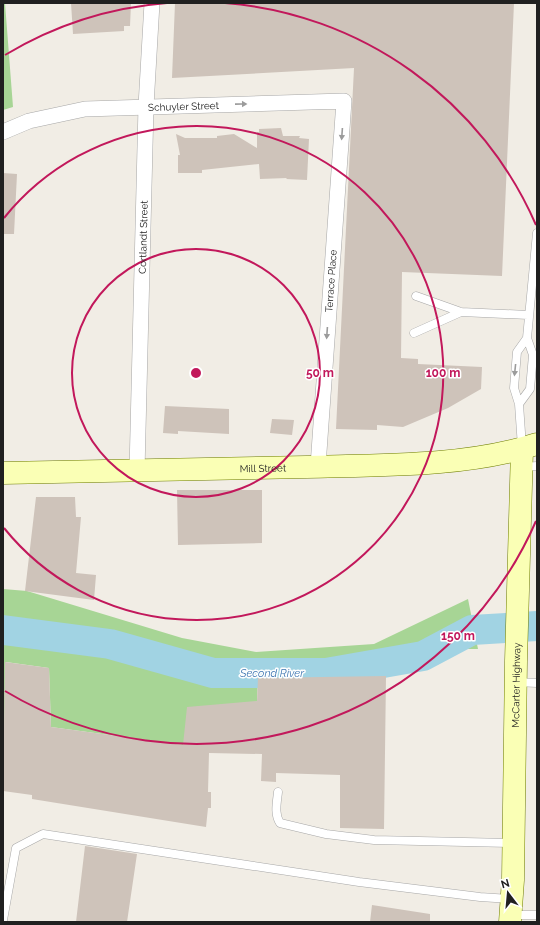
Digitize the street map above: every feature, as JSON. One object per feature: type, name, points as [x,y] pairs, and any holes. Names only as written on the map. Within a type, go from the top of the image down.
[{"type":"street","name":"Cortlandt Street","points":[[137,471],[146,106],[152,3]]},
{"type":"street","name":"Terrace Place","points":[[318,466],[344,101],[338,102]]},
{"type":"street","name":"Schuyler Street","points":[[3,132],[29,121],[85,109],[146,106],[338,102]]},
{"type":"street","name":"Mill Street","points":[[3,473],[318,466],[442,461],[496,454],[530,457]]},
{"type":"street","name":"McCarter Highway","points":[[510,912],[518,604],[530,457]]},
{"type":"lane","points":[[519,404],[534,390],[533,355],[527,338],[528,314],[537,233]]},
{"type":"lane","points":[[416,296],[461,312],[528,314]]},
{"type":"lane","points":[[414,333],[461,312]]},
{"type":"lane","points":[[527,338],[517,352],[514,388],[519,404],[530,457]]},
{"type":"lane","points":[[516,672],[537,683]]},
{"type":"lane","points":[[278,792],[276,814],[280,823],[326,834],[374,840],[513,842]]},
{"type":"lane","points":[[3,920],[16,848],[43,834],[359,882],[480,897],[510,912],[537,915]]},
{"type":"green space","points":[[3,3],[5,3],[13,107],[3,110]]},
{"type":"green space","points":[[3,589],[27,591],[182,638],[256,652],[374,644],[468,599],[478,649],[451,649],[386,676],[258,678],[257,701],[183,745],[51,727],[49,668],[6,662],[3,794]]},
{"type":"building","points":[[71,3],[131,3],[130,26],[124,26],[124,31],[73,34]]},
{"type":"building","points":[[175,3],[514,3],[502,276],[402,272],[401,358],[418,359],[418,364],[482,367],[481,389],[448,408],[403,427],[377,425],[377,430],[336,429],[354,68],[172,78]]},
{"type":"building","points":[[281,128],[283,136],[300,136],[299,138],[309,139],[307,180],[286,179],[287,178],[260,179],[259,164],[202,170],[202,173],[178,173],[178,155],[180,155],[176,134],[185,138],[217,138],[217,136],[234,134],[257,148],[257,132],[259,132],[259,129]]},
{"type":"building","points":[[3,173],[17,174],[14,234],[3,234]]},
{"type":"building","points":[[165,406],[229,409],[229,434],[178,431],[178,434],[163,433]]},
{"type":"building","points":[[272,419],[294,420],[292,435],[270,433]]},
{"type":"building","points":[[177,490],[262,490],[262,543],[178,545]]},
{"type":"building","points":[[36,497],[75,497],[76,517],[81,517],[76,573],[96,575],[94,600],[25,591]]},
{"type":"building","points":[[5,662],[49,668],[51,727],[183,745],[187,707],[257,701],[258,678],[386,676],[384,829],[340,828],[340,775],[276,773],[276,782],[261,781],[262,754],[209,753],[208,792],[211,792],[211,808],[208,808],[206,827],[32,799],[32,795],[3,791]]},
{"type":"building","points":[[85,846],[137,854],[127,922],[76,922]]},
{"type":"building","points":[[372,905],[430,914],[430,922],[370,922]]},
{"type":"waterway","name":"Second River","points":[[3,630],[110,644],[213,673],[326,673],[423,656],[472,630],[537,626]]}]
